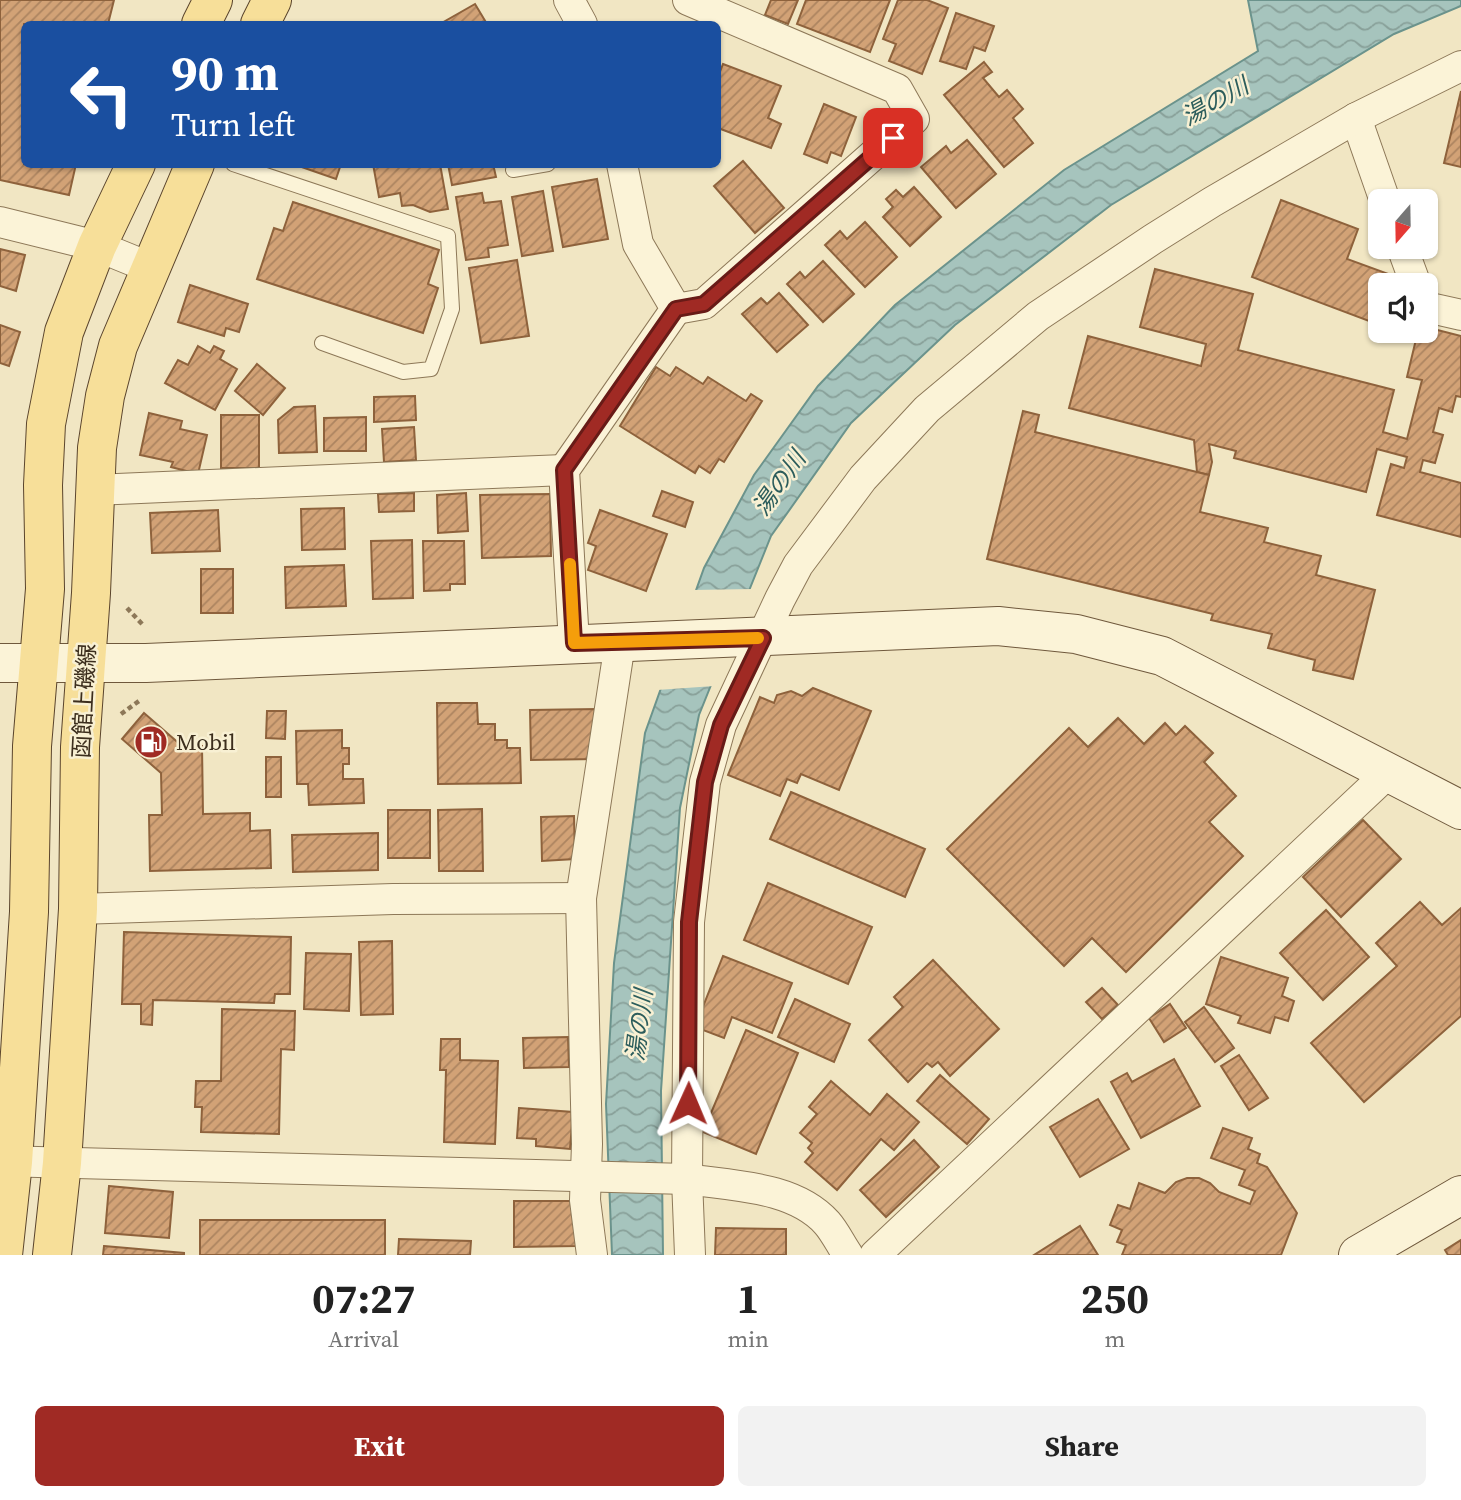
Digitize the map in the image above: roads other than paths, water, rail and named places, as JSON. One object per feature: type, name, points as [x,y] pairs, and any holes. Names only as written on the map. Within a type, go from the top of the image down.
[{"type":"main road","points":[[202,21],[213,0]]},
{"type":"main road","points":[[262,21],[272,0]]},
{"type":"main road","name":"函館上磯線","points":[[3,1255],[6,1161],[29,912],[32,746],[45,589],[43,485],[46,424],[64,332],[97,246],[134,168]]},
{"type":"main road","name":"函館上磯線","points":[[52,1255],[62,1163],[78,909],[80,747],[91,593],[97,448],[105,396],[118,346],[193,168]]},
{"type":"street","points":[[569,0],[580,21]]},
{"type":"street","points":[[574,643],[564,470],[676,309],[704,304],[914,119],[897,89],[688,0]]},
{"type":"street","points":[[691,1255],[676,1178],[689,922],[705,782],[721,725],[752,638],[780,599],[798,565],[863,478],[927,409],[1038,316],[1165,231],[1356,118],[1461,66]]},
{"type":"street","points":[[1356,118],[1381,189]]},
{"type":"street","points":[[623,168],[638,244],[676,309]]},
{"type":"street","points":[[0,222],[97,246],[151,268]]},
{"type":"street","points":[[1438,310],[1461,315]]},
{"type":"street","points":[[94,490],[564,470]]},
{"type":"street","points":[[0,663],[84,665],[998,626],[1076,634],[1163,656],[1461,810]]},
{"type":"street","points":[[592,1255],[585,1200],[591,1176],[587,1144],[581,898],[633,642]]},
{"type":"street","points":[[876,1255],[1388,773]]},
{"type":"street","points":[[78,909],[393,899],[581,898]]},
{"type":"street","points":[[6,1161],[676,1178],[784,1194],[806,1205],[827,1223],[848,1255]]},
{"type":"street","points":[[1358,1255],[1461,1195]]},
{"type":"lane","points":[[245,168],[447,236],[452,309],[430,369],[403,372],[322,343]]},
{"type":"lane","points":[[513,170],[525,168]]},
{"type":"water","name":"湯の川","points":[[1248,0],[1461,0],[1461,6],[1394,34],[1111,205],[955,325],[851,423],[771,536],[699,715],[680,808],[661,1091],[663,1255],[612,1255],[606,1104],[614,963],[645,733],[704,568],[754,475],[818,386],[895,305],[1064,170],[1258,51]]},
{"type":"place","name":"Mobil","points":[[151,742]]}]
